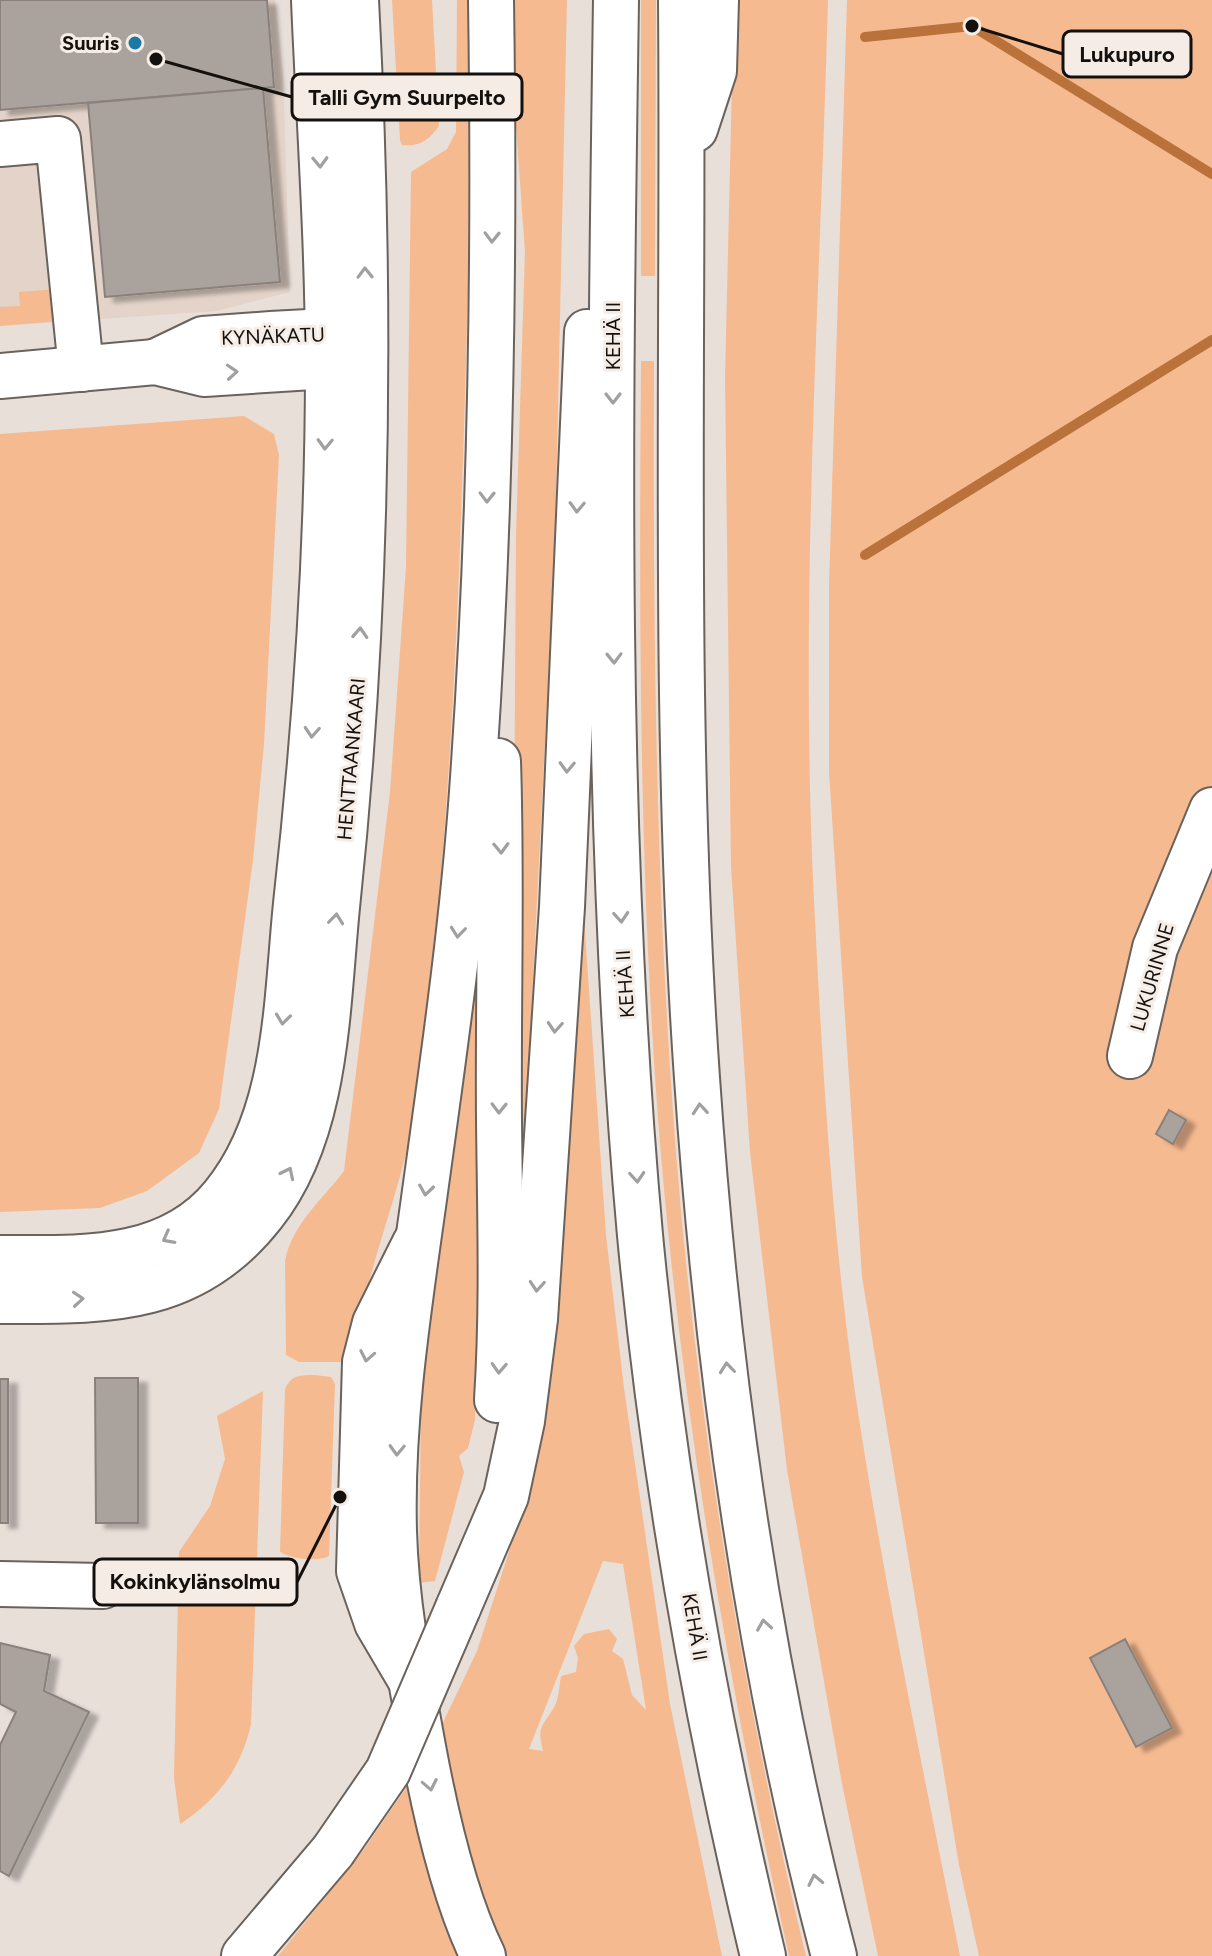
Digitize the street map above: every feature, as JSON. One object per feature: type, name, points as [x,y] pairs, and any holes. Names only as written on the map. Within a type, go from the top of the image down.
[{"type":"main road","name":"HENTTAANKAARI","points":[[0,1258],[117,1254],[152,1246],[193,1225],[221,1199],[242,1170],[264,1125],[278,1062],[308,792],[321,593],[327,348],[314,0]]},
{"type":"main road","name":"HENTTAANKAARI","points":[[0,1301],[124,1296],[187,1279],[217,1260],[262,1216],[299,1151],[315,1086],[326,1014],[354,750],[367,487],[367,351],[356,0]]},
{"type":"main road","points":[[483,1956],[433,1799],[411,1681],[394,1530],[400,1379],[459,929],[472,796],[485,575],[494,159],[491,0]]},
{"type":"main road","name":"KEHÄ II","points":[[616,0],[613,604],[618,869],[640,1234],[664,1442],[698,1646],[723,1789],[763,1956]]},
{"type":"main road","points":[[681,0],[682,624],[697,1077],[732,1416],[753,1554],[790,1764],[834,1956]]},
{"type":"main road","points":[[683,166],[714,71],[716,0]]},
{"type":"main road","points":[[0,144],[58,139],[83,228],[81,369]]},
{"type":"main road","points":[[244,1956],[333,1851],[388,1771],[506,1496],[522,1421],[535,1319],[562,907],[584,352],[613,180]]},
{"type":"main road","name":"KYNÄKATU","points":[[0,376],[155,362],[204,374],[327,348],[367,351]]},
{"type":"main road","points":[[479,1553],[496,1420],[503,1311],[499,1118],[503,888],[496,709],[485,575]]},
{"type":"main road","name":"LUKURINNE","points":[[1130,1056],[1155,948],[1212,810]]},
{"type":"main road","points":[[0,1584],[103,1586]]},
{"type":"shaded area","points":[[0,0],[275,0],[283,73],[290,292],[217,311],[0,326]]},
{"type":"shaded area","points":[[392,0],[432,0],[439,126],[428,139],[414,145],[402,145],[400,140]]},
{"type":"shaded area","points":[[457,0],[468,0],[470,53],[470,214],[464,428],[449,765],[427,1018],[410,1135],[365,1296],[354,1362],[299,1362],[286,1355],[285,1261],[301,1224],[344,1171],[390,792],[406,567],[411,172],[447,149],[456,132]]},
{"type":"shaded area","points":[[507,0],[567,0],[555,544],[522,1197],[514,846],[516,533],[525,252]]},
{"type":"shaded area","points":[[641,0],[656,0],[655,276],[641,276]]},
{"type":"shaded area","points":[[734,0],[828,0],[812,450],[809,675],[814,900],[824,1085],[840,1270],[866,1463],[960,1956],[878,1956],[842,1784],[787,1470],[750,1152],[731,867],[725,377]]},
{"type":"shaded area","points":[[847,0],[1212,0],[1212,1956],[979,1956],[959,1865],[862,1277],[829,772],[829,586]]},
{"type":"shaded area","points":[[58,289],[61,321],[0,326],[0,307],[20,306],[19,292]]},
{"type":"shaded area","points":[[641,361],[654,361],[659,831],[667,1018],[682,1218],[706,1431],[722,1537],[760,1747],[806,1956],[789,1956],[745,1748],[708,1540],[667,1225],[652,1024],[644,835],[640,646]]},
{"type":"shaded area","points":[[244,416],[274,434],[279,455],[264,744],[253,860],[219,1109],[199,1153],[147,1191],[100,1208],[0,1212],[0,434]]},
{"type":"shaded area","points":[[583,903],[606,1235],[624,1388],[670,1704],[722,1956],[503,1956],[471,1870],[438,1733],[477,1651],[523,1508]],"holes":[[[603,1561],[623,1564],[646,1710],[632,1695],[623,1659],[612,1651],[617,1639],[609,1629],[584,1634],[574,1646],[578,1658],[576,1672],[561,1676],[555,1706],[541,1728],[543,1751],[529,1749]]]},
{"type":"shaded area","points":[[476,940],[479,1282],[475,1420],[468,1448],[459,1456],[464,1472],[435,1581],[419,1583],[421,1394]]},
{"type":"shaded area","points":[[297,1377],[331,1377],[335,1384],[329,1556],[304,1559],[280,1552],[285,1389]]},
{"type":"shaded area","points":[[263,1391],[251,1724],[241,1755],[226,1782],[206,1804],[180,1824],[174,1778],[179,1552],[210,1506],[225,1459],[217,1416]]},
{"type":"shaded area","points":[[412,1779],[466,1956],[278,1956],[365,1848]]},
{"type":"building","name":"Suuris","points":[[0,0],[267,0],[274,87],[0,110]]},
{"type":"building","points":[[263,88],[280,282],[105,297],[88,103]]},
{"type":"building","points":[[1169,1110],[1186,1120],[1173,1144],[1156,1134]]},
{"type":"building","points":[[95,1378],[138,1378],[138,1523],[96,1523]]},
{"type":"building","points":[[0,1379],[8,1379],[8,1523],[0,1523]]},
{"type":"building","points":[[1125,1639],[1172,1728],[1136,1747],[1090,1658]]},
{"type":"building","points":[[0,1643],[50,1655],[44,1691],[89,1712],[9,1876],[0,1871],[0,1745],[16,1712],[0,1704]]},
{"type":"waterway","points":[[865,37],[972,26],[1212,174]]},
{"type":"waterway","points":[[865,555],[1212,340]]},
{"type":"place","name":"Lukupuro","points":[[972,26]]},
{"type":"place","name":"Suuris","points":[[135,43]]},
{"type":"place","name":"Talli Gym Suurpelto","points":[[156,59]]},
{"type":"place","name":"Kokinkylänsolmu","points":[[340,1497]]}]
